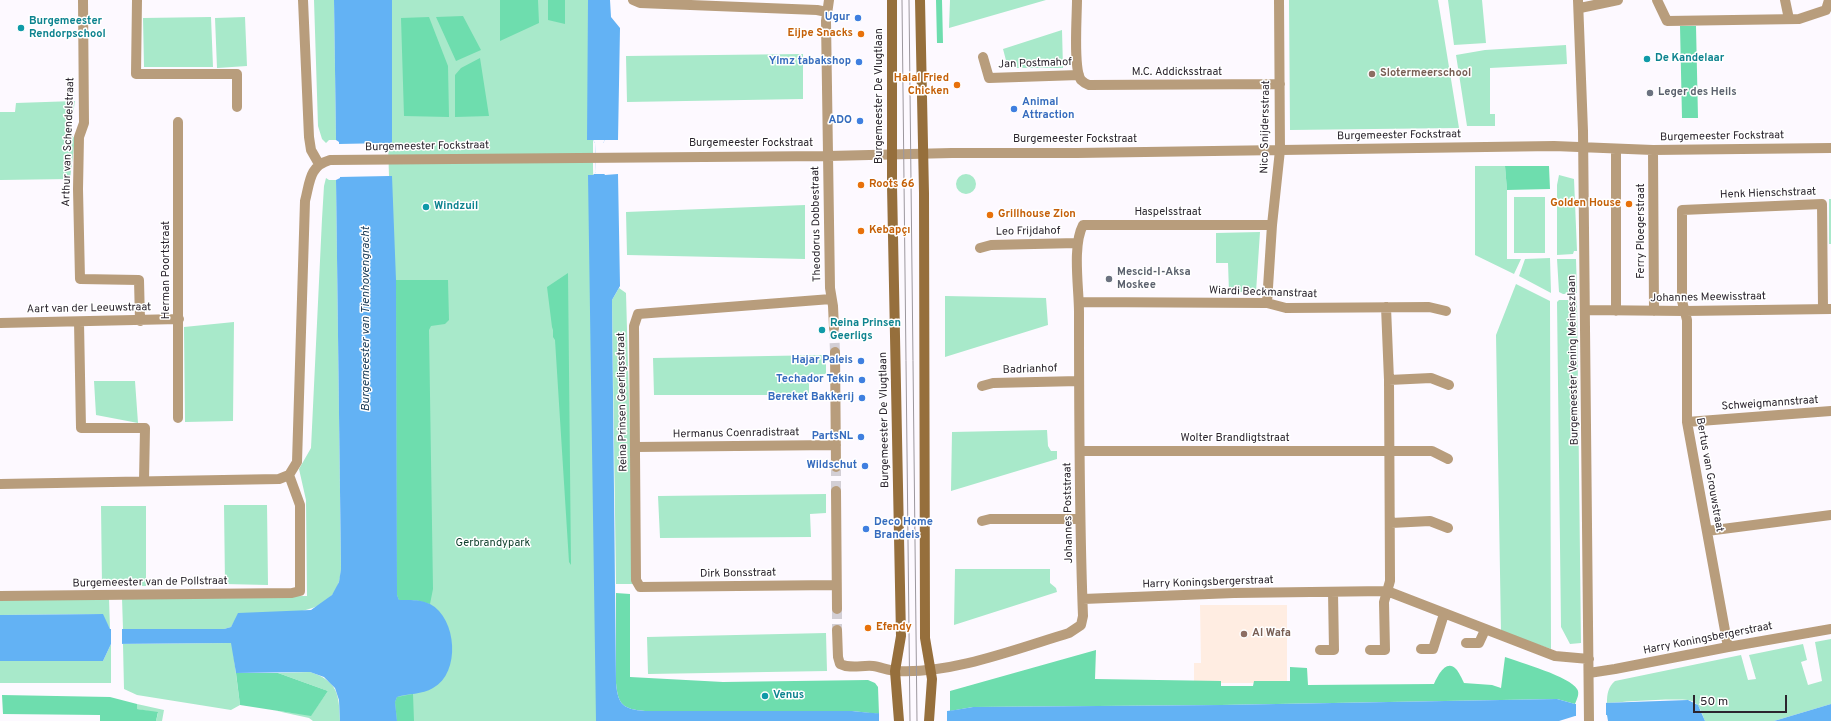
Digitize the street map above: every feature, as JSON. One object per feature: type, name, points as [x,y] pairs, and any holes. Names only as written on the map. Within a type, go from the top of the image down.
[{"type":"main road","name":"Burgemeester De Vlugtlaan","points":[[892,0],[892,154],[901,636],[895,671],[899,721]]},
{"type":"main road","points":[[920,0],[923,153],[926,563],[925,638],[932,669],[929,721]]},
{"type":"street","name":"Arthur van Schendelstraat","points":[[83,0],[84,123],[79,137],[78,189],[80,279],[140,280],[140,321]]},
{"type":"street","points":[[137,0],[136,74],[237,74],[237,107]]},
{"type":"street","points":[[0,484],[279,479],[289,475],[297,462],[305,201],[311,176],[314,169],[319,164],[309,144],[304,0]]},
{"type":"street","name":"Theodorus Dobbestraat","points":[[829,0],[827,12],[828,171],[830,288],[834,328]]},
{"type":"street","points":[[1078,0],[1077,58],[1079,75]]},
{"type":"street","name":"Nico Snijdersstraat","points":[[1267,303],[1272,225],[1280,150],[1279,0]]},
{"type":"street","points":[[1579,4],[1618,0]]},
{"type":"street","points":[[1656,0],[1667,21],[1799,19],[1826,10],[1829,0]]},
{"type":"street","points":[[1784,0],[1790,19]]},
{"type":"street","points":[[637,1],[817,10],[827,12]]},
{"type":"street","name":"Burgemeester Vening Meineszlaan","points":[[1579,4],[1585,310],[1589,721]]},
{"type":"street","name":"Jan Postmahof","points":[[983,57],[989,78],[1079,75]]},
{"type":"street","name":"M.C. Addicksstraat","points":[[1079,75],[1082,81],[1089,85],[1280,84]]},
{"type":"street","name":"Herman Poortstraat","points":[[178,122],[178,418]]},
{"type":"street","name":"Burgemeester Fockstraat","points":[[319,164],[330,160],[828,156],[923,153],[1554,146],[1653,150],[1831,148]]},
{"type":"street","points":[[1616,149],[1616,311]]},
{"type":"street","name":"Ferry Ploegerstraat","points":[[1653,150],[1654,311]]},
{"type":"street","name":"Henk Hienschstraat","points":[[1682,210],[1822,204],[1827,308]]},
{"type":"street","name":"Bertus van Grouwstraat","points":[[1682,210],[1682,301],[1685,311],[1687,422],[1728,647]]},
{"type":"street","name":"Haspelsstraat","points":[[1077,243],[1083,225],[1272,225]]},
{"type":"street","name":"Johannes Poststraat","points":[[932,669],[962,664],[1069,633],[1081,626],[1083,616],[1083,599],[1080,519],[1079,302],[1077,243]]},
{"type":"street","name":"Leo Frijdahof","points":[[980,248],[991,245],[1077,243]]},
{"type":"street","name":"Reina Prinsen Geerligsstraat","points":[[640,587],[636,580],[634,326],[638,314],[831,299]]},
{"type":"street","name":"Wiardi Beckmanstraat","points":[[1079,302],[1267,303],[1286,308],[1428,307],[1446,311]]},
{"type":"street","points":[[1370,650],[1385,650],[1384,602],[1390,581],[1391,523],[1389,380],[1386,307]]},
{"type":"street","name":"Johannes Meewisstraat","points":[[1585,310],[1685,311],[1827,308]]},
{"type":"street","name":"Aart van der Leeuwstraat","points":[[0,323],[179,319]]},
{"type":"street","points":[[78,322],[81,428],[145,428],[144,481]]},
{"type":"street","points":[[835,352],[836,467]]},
{"type":"street","points":[[1389,380],[1431,378],[1449,385]]},
{"type":"street","name":"Badrianhof","points":[[982,386],[993,383],[1079,381]]},
{"type":"street","name":"Schweigmannstraat","points":[[1687,422],[1831,411]]},
{"type":"street","name":"Hermanus Coenradistraat","points":[[636,447],[836,445]]},
{"type":"street","name":"Wolter Brandligtstraat","points":[[1080,451],[1432,451],[1448,459]]},
{"type":"street","name":"Burgemeester van de Pollstraat","points":[[0,596],[292,593],[300,591],[300,506],[289,475]]},
{"type":"street","points":[[836,491],[837,609]]},
{"type":"street","points":[[1707,531],[1831,515]]},
{"type":"street","points":[[982,521],[990,519],[1080,519]]},
{"type":"street","points":[[1391,523],[1430,521],[1448,528]]},
{"type":"street","name":"Dirk Bonsstraat","points":[[640,587],[836,585]]},
{"type":"street","name":"Harry Koningsbergerstraat","points":[[1083,599],[1387,591],[1555,656],[1589,659]]},
{"type":"street","points":[[1320,650],[1334,650],[1334,592]]},
{"type":"street","points":[[1421,649],[1433,649],[1444,614]]},
{"type":"street","name":"Harry Koningsbergerstraat","points":[[1589,672],[1615,670],[1728,647],[1831,629]]},
{"type":"street","points":[[837,630],[838,656],[840,664],[844,666],[872,666],[895,671],[932,669]]},
{"type":"street","points":[[1466,643],[1479,643],[1485,630]]},
{"type":"shaded area","name":"Al Wafa","points":[[1200,605],[1287,605],[1287,683],[1194,683],[1194,663],[1201,663]]},
{"type":"green space","points":[[314,0],[334,0],[336,140],[329,140],[326,143],[322,139],[318,126]]},
{"type":"green space","name":"Gerbrandypark","points":[[381,0],[593,0],[593,168],[599,410],[600,721],[393,721]]},
{"type":"green space","points":[[500,0],[538,0],[539,23],[500,41]]},
{"type":"green space","points":[[548,0],[565,0],[565,24],[548,20]]},
{"type":"green space","points":[[936,0],[942,0],[943,43],[937,43]]},
{"type":"green space","points":[[950,0],[1046,0],[949,28]]},
{"type":"green space","points":[[1289,0],[1438,0],[1459,128],[1290,130]]},
{"type":"green space","points":[[1448,0],[1482,0],[1486,43],[1454,45]]},
{"type":"green space","points":[[463,16],[481,50],[456,61],[436,17]]},
{"type":"green space","points":[[211,17],[213,67],[144,67],[143,18]]},
{"type":"green space","points":[[245,17],[247,66],[217,68],[215,18]]},
{"type":"green space","points":[[429,17],[448,66],[449,117],[404,116],[401,18]]},
{"type":"green space","points":[[1680,26],[1696,26],[1698,118],[1682,118]]},
{"type":"green space","points":[[1062,30],[1063,68],[1008,68],[1003,49]]},
{"type":"green space","points":[[1566,45],[1567,64],[1490,68],[1490,114],[1495,114],[1495,126],[1467,126],[1456,55],[1485,50]]},
{"type":"green space","points":[[803,54],[803,99],[627,102],[626,56]]},
{"type":"green space","points":[[480,58],[489,116],[455,117],[455,75],[461,68]]},
{"type":"green space","points":[[75,101],[70,133],[75,139],[70,179],[0,180],[0,112],[15,112],[16,103]]},
{"type":"green space","points":[[1475,166],[1505,166],[1507,190],[1507,259],[1521,259],[1514,274],[1475,255]]},
{"type":"green space","points":[[1505,166],[1549,166],[1550,189],[1507,190]]},
{"type":"green space","points":[[966,174],[973,177],[976,184],[973,191],[966,194],[959,191],[956,184],[959,177]]},
{"type":"green space","points":[[1559,175],[1574,179],[1577,251],[1574,251],[1573,254],[1557,255],[1557,185]]},
{"type":"green space","points":[[326,178],[329,180],[336,180],[341,569],[339,581],[335,591],[321,604],[312,608],[291,613],[234,622],[231,627],[224,629],[123,629],[122,598],[307,596],[306,500],[299,469],[311,448],[322,219],[324,186]]},
{"type":"green space","points":[[1514,197],[1545,197],[1545,253],[1514,253]]},
{"type":"green space","points":[[1829,199],[1831,199],[1831,244],[1829,244]]},
{"type":"green space","points":[[805,205],[805,259],[627,255],[626,212]]},
{"type":"green space","points":[[1260,232],[1256,292],[1229,292],[1228,263],[1216,263],[1216,233]]},
{"type":"green space","points":[[1550,258],[1551,293],[1519,276],[1525,259]]},
{"type":"green space","points":[[1557,259],[1576,259],[1577,293],[1563,294],[1559,292]]},
{"type":"green space","points":[[568,273],[571,565],[569,562],[555,340],[553,337],[547,287]]},
{"type":"green space","points":[[396,280],[448,280],[449,320],[445,324],[431,326],[429,330],[433,589],[430,604],[416,600],[399,600],[397,595]]},
{"type":"green space","points":[[1516,284],[1550,301],[1551,649],[1501,632],[1496,335]]},
{"type":"green space","points":[[619,288],[626,293],[634,584],[616,584],[612,300]]},
{"type":"green space","points":[[945,296],[1046,298],[1048,325],[945,357]]},
{"type":"green space","points":[[1559,300],[1577,300],[1581,643],[1570,644],[1561,627],[1557,302]]},
{"type":"green space","points":[[234,322],[233,421],[185,422],[184,327]]},
{"type":"green space","points":[[826,355],[826,374],[809,375],[809,395],[654,395],[653,358]]},
{"type":"green space","points":[[94,381],[135,381],[138,423],[96,415]]},
{"type":"green space","points":[[1047,430],[1048,446],[1051,451],[1057,451],[1057,459],[951,491],[952,432]]},
{"type":"green space","points":[[826,494],[826,513],[810,514],[811,537],[660,538],[658,496]]},
{"type":"green space","points":[[224,505],[267,505],[268,585],[225,584]]},
{"type":"green space","points":[[101,506],[146,506],[146,586],[102,586]]},
{"type":"green space","points":[[955,569],[1050,569],[1050,583],[1056,588],[1057,592],[954,625]]},
{"type":"green space","points":[[616,593],[630,594],[630,677],[723,682],[868,680],[875,683],[878,687],[879,714],[852,711],[645,711],[631,709],[620,701],[616,683]]},
{"type":"green space","points":[[109,598],[110,629],[102,614],[0,615],[0,599]]},
{"type":"green space","points":[[826,633],[827,671],[648,674],[647,637]]},
{"type":"green space","points":[[1831,639],[1831,704],[1774,721],[1705,721],[1695,702],[1677,699],[1607,703],[1608,691],[1615,681],[1741,655],[1748,680],[1756,679],[1749,655],[1803,644],[1807,660],[1801,662],[1808,685],[1822,681],[1815,642]]},
{"type":"green space","points":[[232,643],[240,705],[231,710],[137,695],[124,689],[123,644]]},
{"type":"green space","points":[[111,644],[111,683],[0,683],[0,661],[103,661]]},
{"type":"green space","points":[[1096,650],[1095,679],[1221,681],[1221,686],[1253,686],[1254,681],[1290,681],[1290,667],[1307,668],[1308,685],[1434,684],[1437,677],[1445,667],[1452,666],[1456,669],[1464,683],[1492,685],[1501,688],[1505,657],[1544,670],[1573,684],[1578,691],[1578,694],[1575,704],[1557,699],[1221,705],[973,707],[950,711],[950,691]]},
{"type":"green space","points":[[310,672],[332,684],[339,703],[340,721],[313,721],[309,718],[277,711],[311,715],[328,691],[278,673]]},
{"type":"green space","points":[[236,673],[278,673],[328,691],[311,716],[240,705]]},
{"type":"green space","points":[[413,694],[414,721],[397,721],[395,702],[397,697]]},
{"type":"green space","points":[[2,695],[110,697],[137,704],[137,709],[158,712],[156,721],[100,721],[100,715],[3,714]]},
{"type":"green space","points":[[137,704],[164,710],[162,721],[156,721],[158,713],[137,709]]},
{"type":"water","name":"Burgemeester van Tienhovengracht","points":[[334,0],[392,0],[392,143],[388,143],[388,176],[392,176],[396,280],[397,595],[399,600],[419,601],[430,604],[439,611],[446,621],[452,646],[448,671],[442,681],[433,688],[420,693],[397,697],[395,702],[397,721],[340,721],[339,700],[335,688],[324,677],[310,672],[236,673],[231,643],[111,644],[103,661],[0,661],[0,615],[103,614],[110,629],[224,629],[231,627],[238,613],[311,610],[332,595],[339,582],[341,569],[336,180],[340,178],[339,142],[336,140]]},
{"type":"water","points":[[588,0],[610,0],[611,17],[620,28],[618,140],[605,140],[603,143],[603,172],[605,175],[618,174],[620,286],[612,300],[616,683],[620,701],[627,707],[645,711],[852,711],[882,714],[912,714],[943,712],[973,707],[1221,705],[1557,699],[1575,704],[1688,700],[1698,705],[1705,721],[1608,721],[1607,715],[1575,716],[1559,721],[596,721],[588,175],[593,175],[596,172],[595,143],[593,140],[587,140]]},
{"type":"water","points":[[1831,704],[1831,721],[1774,721]]},
{"type":"pier","points":[[593,140],[605,140],[603,143],[603,171],[606,174],[593,174],[596,172],[595,143]]},
{"type":"pier","points":[[388,143],[389,176],[339,177],[339,144]]},
{"type":"pier","points":[[111,628],[122,628],[122,646],[112,646],[111,648]]},
{"type":"pier","points":[[1606,701],[1606,717],[1576,718],[1576,702]]},
{"type":"pier","points":[[947,710],[947,721],[879,721],[879,712]]},
{"type":"tunnel","points":[[834,328],[835,352]]},
{"type":"tunnel","points":[[836,467],[836,491]]},
{"type":"tunnel","points":[[837,609],[837,630]]},
{"type":"tram line","points":[[902,0],[910,721]]},
{"type":"tram line","points":[[909,0],[917,721]]},
{"type":"place","name":"Ugur","points":[[858,18]]},
{"type":"place","name":"Burgemeester Rendorpschool","points":[[21,28]]},
{"type":"place","name":"Eijpe Snacks","points":[[861,34]]},
{"type":"place","name":"De Kandelaar","points":[[1647,59]]},
{"type":"place","name":"Ylmz tabakshop","points":[[859,62]]},
{"type":"place","name":"Slotermeerschool","points":[[1372,74]]},
{"type":"place","name":"Halal Fried Chicken","points":[[957,85]]},
{"type":"place","name":"Leger des Heils","points":[[1650,93]]},
{"type":"place","name":"Animal Attraction","points":[[1014,109]]},
{"type":"place","name":"ADO","points":[[860,121]]},
{"type":"place","name":"Roots 66","points":[[861,185]]},
{"type":"place","name":"Golden House","points":[[1629,204]]},
{"type":"place","name":"Windzuil","points":[[426,207]]},
{"type":"place","name":"Grillhouse Zion","points":[[990,215]]},
{"type":"place","name":"Kebapçı","points":[[861,231]]},
{"type":"place","name":"Mescid-I-Aksa Moskee","points":[[1109,279]]},
{"type":"place","name":"Reina Prinsen Geerligs","points":[[822,330]]},
{"type":"place","name":"Hajar Paleis","points":[[861,361]]},
{"type":"place","name":"Techador Tekin","points":[[862,380]]},
{"type":"place","name":"Bereket Bakkerij","points":[[862,398]]},
{"type":"place","name":"PartsNL","points":[[861,437]]},
{"type":"place","name":"Wildschut","points":[[865,466]]},
{"type":"place","name":"Deco Home Brandeis","points":[[866,529]]},
{"type":"place","name":"Efendy","points":[[868,628]]},
{"type":"place","name":"Al Wafa","points":[[1244,634]]},
{"type":"place","name":"Venus","points":[[765,696]]}]
